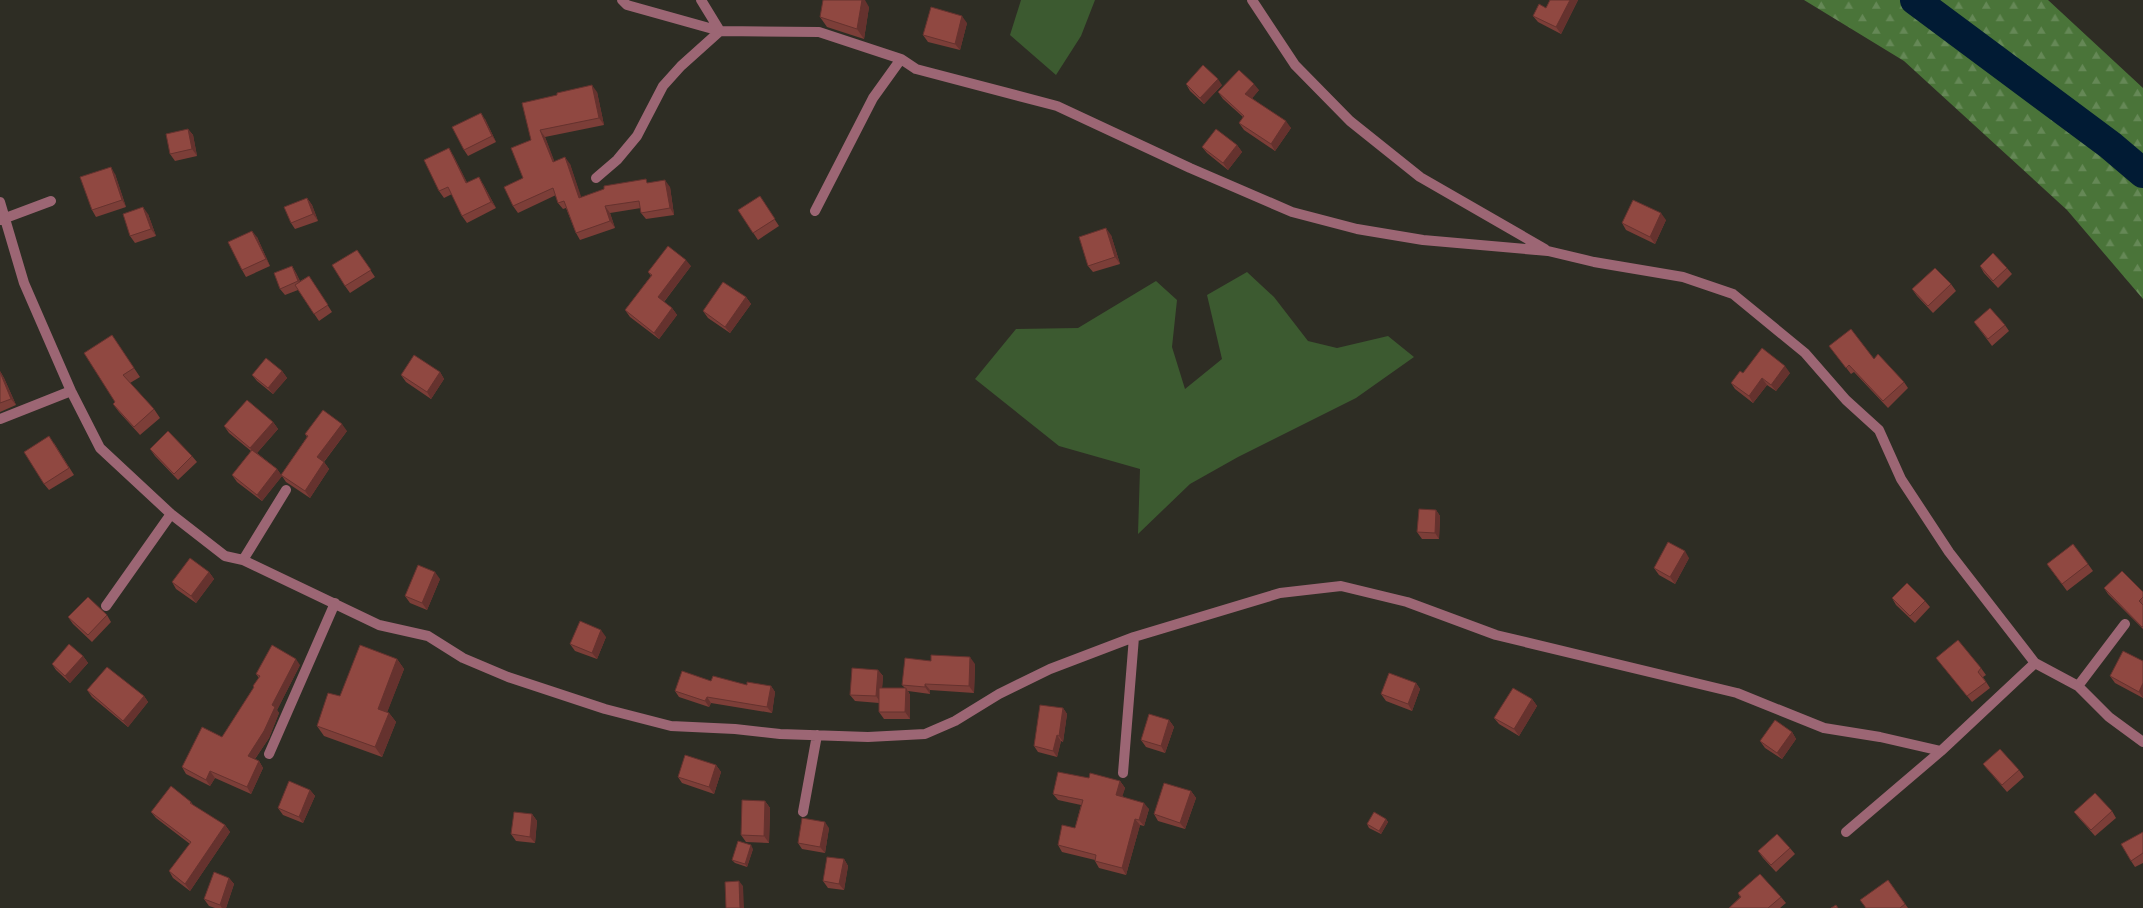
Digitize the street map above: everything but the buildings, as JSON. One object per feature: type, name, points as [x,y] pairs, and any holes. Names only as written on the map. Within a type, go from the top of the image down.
[{"type":"street","points":[[622,0],[627,5],[720,30],[819,32],[901,59],[916,69],[1057,106],[1190,168],[1292,212],[1358,230],[1423,240],[1548,251],[1594,262],[1683,277],[1733,294],[1805,353],[1846,400],[1879,430],[1901,479],[1949,552],[2035,663],[2078,686],[2109,717],[2143,742]]},
{"type":"street","points":[[701,0],[720,30]]},
{"type":"street","points":[[1252,0],[1296,65],[1350,121],[1420,177],[1548,251]]},
{"type":"street","points":[[596,178],[617,160],[637,136],[663,86],[720,30]]},
{"type":"street","points":[[815,211],[873,98],[901,59]]},
{"type":"street","points":[[2,220],[50,201]]},
{"type":"street","points":[[0,202],[2,220],[24,283],[71,391],[100,448],[171,514],[225,556],[243,560],[379,625],[428,636],[464,658],[508,677],[605,709],[671,726],[735,729],[780,734],[868,737],[925,734],[955,721],[999,694],[1050,670],[1134,637],[1280,592],[1341,586],[1407,602],[1496,634],[1737,694],[1824,728],[1880,737],[1940,751]]},
{"type":"street","points":[[0,419],[71,391]]},
{"type":"street","points":[[243,560],[286,490]]},
{"type":"street","points":[[106,606],[171,514]]},
{"type":"street","points":[[269,754],[335,603]]},
{"type":"street","points":[[2078,686],[2125,624]]},
{"type":"street","points":[[1123,774],[1134,637]]},
{"type":"street","points":[[1846,832],[1940,751],[2035,663]]},
{"type":"street","points":[[803,812],[817,735]]},
{"type":"green space","points":[[1021,0],[1095,0],[1081,36],[1056,75],[1010,35]]},
{"type":"green space","points":[[1804,0],[2048,0],[2143,88],[2143,299],[2067,210],[1904,61]]},
{"type":"green space","points":[[1247,272],[1274,297],[1308,341],[1337,348],[1388,336],[1414,357],[1356,398],[1238,457],[1190,484],[1138,534],[1140,469],[1059,446],[975,379],[1016,329],[1078,328],[1156,281],[1177,300],[1172,347],[1185,389],[1222,359],[1207,295]]},
{"type":"waterway","points":[[1915,0],[2110,145],[2143,173]]}]
